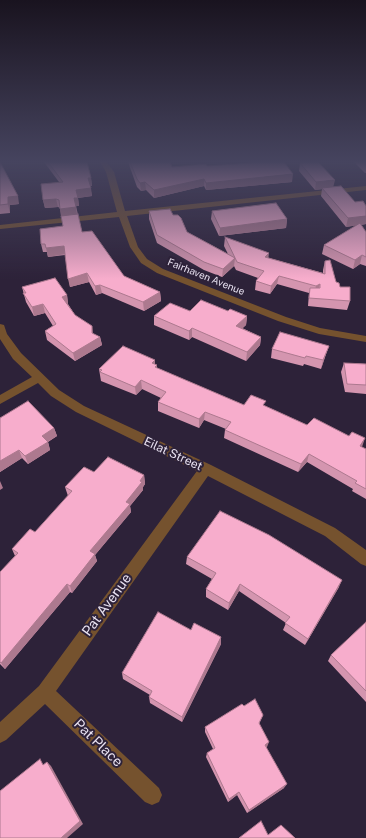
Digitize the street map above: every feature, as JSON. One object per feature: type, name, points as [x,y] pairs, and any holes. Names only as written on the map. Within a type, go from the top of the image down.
[{"type":"street","name":"Fairhaven Avenue","points":[[118,201],[134,248],[144,261],[160,272],[282,319],[319,330],[366,339]]},
{"type":"street","points":[[0,227],[243,201]]},
{"type":"street","name":"Eilat Street","points":[[0,327],[2,334],[17,356],[38,378],[55,393],[80,409],[206,469],[330,532],[366,559]]},
{"type":"street","points":[[0,400],[38,378]]},
{"type":"street","name":"Pat Avenue","points":[[0,734],[45,692],[206,469]]},
{"type":"street","name":"Pat Place","points":[[45,692],[152,795]]},
{"type":"building","points":[[0,201],[8,201],[8,204],[0,205]]},
{"type":"building","points":[[59,201],[75,201],[76,207],[60,209]]},
{"type":"building","points":[[333,201],[363,201],[366,206],[366,216],[348,218]]},
{"type":"building","points":[[276,203],[287,219],[220,228],[212,211]]},
{"type":"building","points":[[170,209],[173,215],[178,215],[181,218],[187,232],[235,258],[223,269],[204,262],[157,235],[149,211]]},
{"type":"building","points":[[78,214],[82,232],[92,231],[124,276],[160,292],[143,302],[100,285],[95,286],[87,273],[68,279],[64,246],[46,248],[45,244],[41,244],[40,229],[63,226],[61,216]]},
{"type":"building","points":[[360,223],[366,232],[366,257],[362,255],[355,260],[324,245]]},
{"type":"building","points":[[225,237],[269,253],[265,257],[325,274],[325,261],[330,260],[336,282],[339,283],[340,287],[350,287],[350,301],[309,298],[310,288],[320,288],[320,284],[316,286],[279,276],[271,286],[256,281],[264,271],[237,262]]},
{"type":"building","points":[[55,278],[67,295],[62,297],[75,315],[92,326],[92,333],[100,337],[73,353],[45,331],[56,324],[43,304],[32,307],[23,293],[26,293],[22,287]]},
{"type":"building","points":[[201,300],[228,311],[230,309],[247,316],[236,326],[261,337],[247,352],[192,328],[189,331],[154,316],[170,303],[190,311]]},
{"type":"building","points":[[280,332],[329,346],[323,360],[306,356],[305,358],[272,349]]},
{"type":"building","points":[[123,346],[155,360],[152,363],[157,365],[155,367],[244,405],[251,395],[266,401],[263,405],[307,425],[314,418],[349,436],[352,432],[365,438],[360,446],[366,449],[366,489],[355,483],[357,481],[309,454],[301,464],[225,430],[231,422],[205,412],[199,419],[158,402],[166,392],[141,380],[135,387],[100,372],[102,370],[99,369]]},
{"type":"building","points":[[344,363],[366,364],[366,385],[347,384]]},
{"type":"building","points":[[28,401],[54,428],[42,436],[48,442],[25,456],[19,450],[0,461],[0,418]]},
{"type":"building","points":[[108,457],[144,475],[140,481],[142,482],[126,502],[130,504],[90,551],[95,554],[70,586],[67,584],[1,663],[0,572],[18,553],[12,549],[30,529],[35,532],[72,491],[65,487],[84,467],[94,472]]},
{"type":"building","points":[[220,511],[269,535],[342,580],[308,639],[285,623],[290,617],[240,584],[229,603],[206,589],[216,573],[187,557]]},
{"type":"building","points":[[158,612],[191,630],[194,623],[221,637],[182,717],[149,697],[152,691],[122,673]]},
{"type":"building","points":[[366,622],[366,691],[331,655]]},
{"type":"building","points":[[255,699],[263,715],[259,723],[269,742],[265,745],[287,784],[249,810],[239,792],[229,799],[207,753],[215,748],[205,727],[242,704],[244,706]]},
{"type":"building","points":[[40,759],[43,765],[47,762],[80,821],[61,838],[0,838],[0,791]]},
{"type":"building","points":[[261,821],[268,835],[281,825],[295,838],[239,838]]}]
